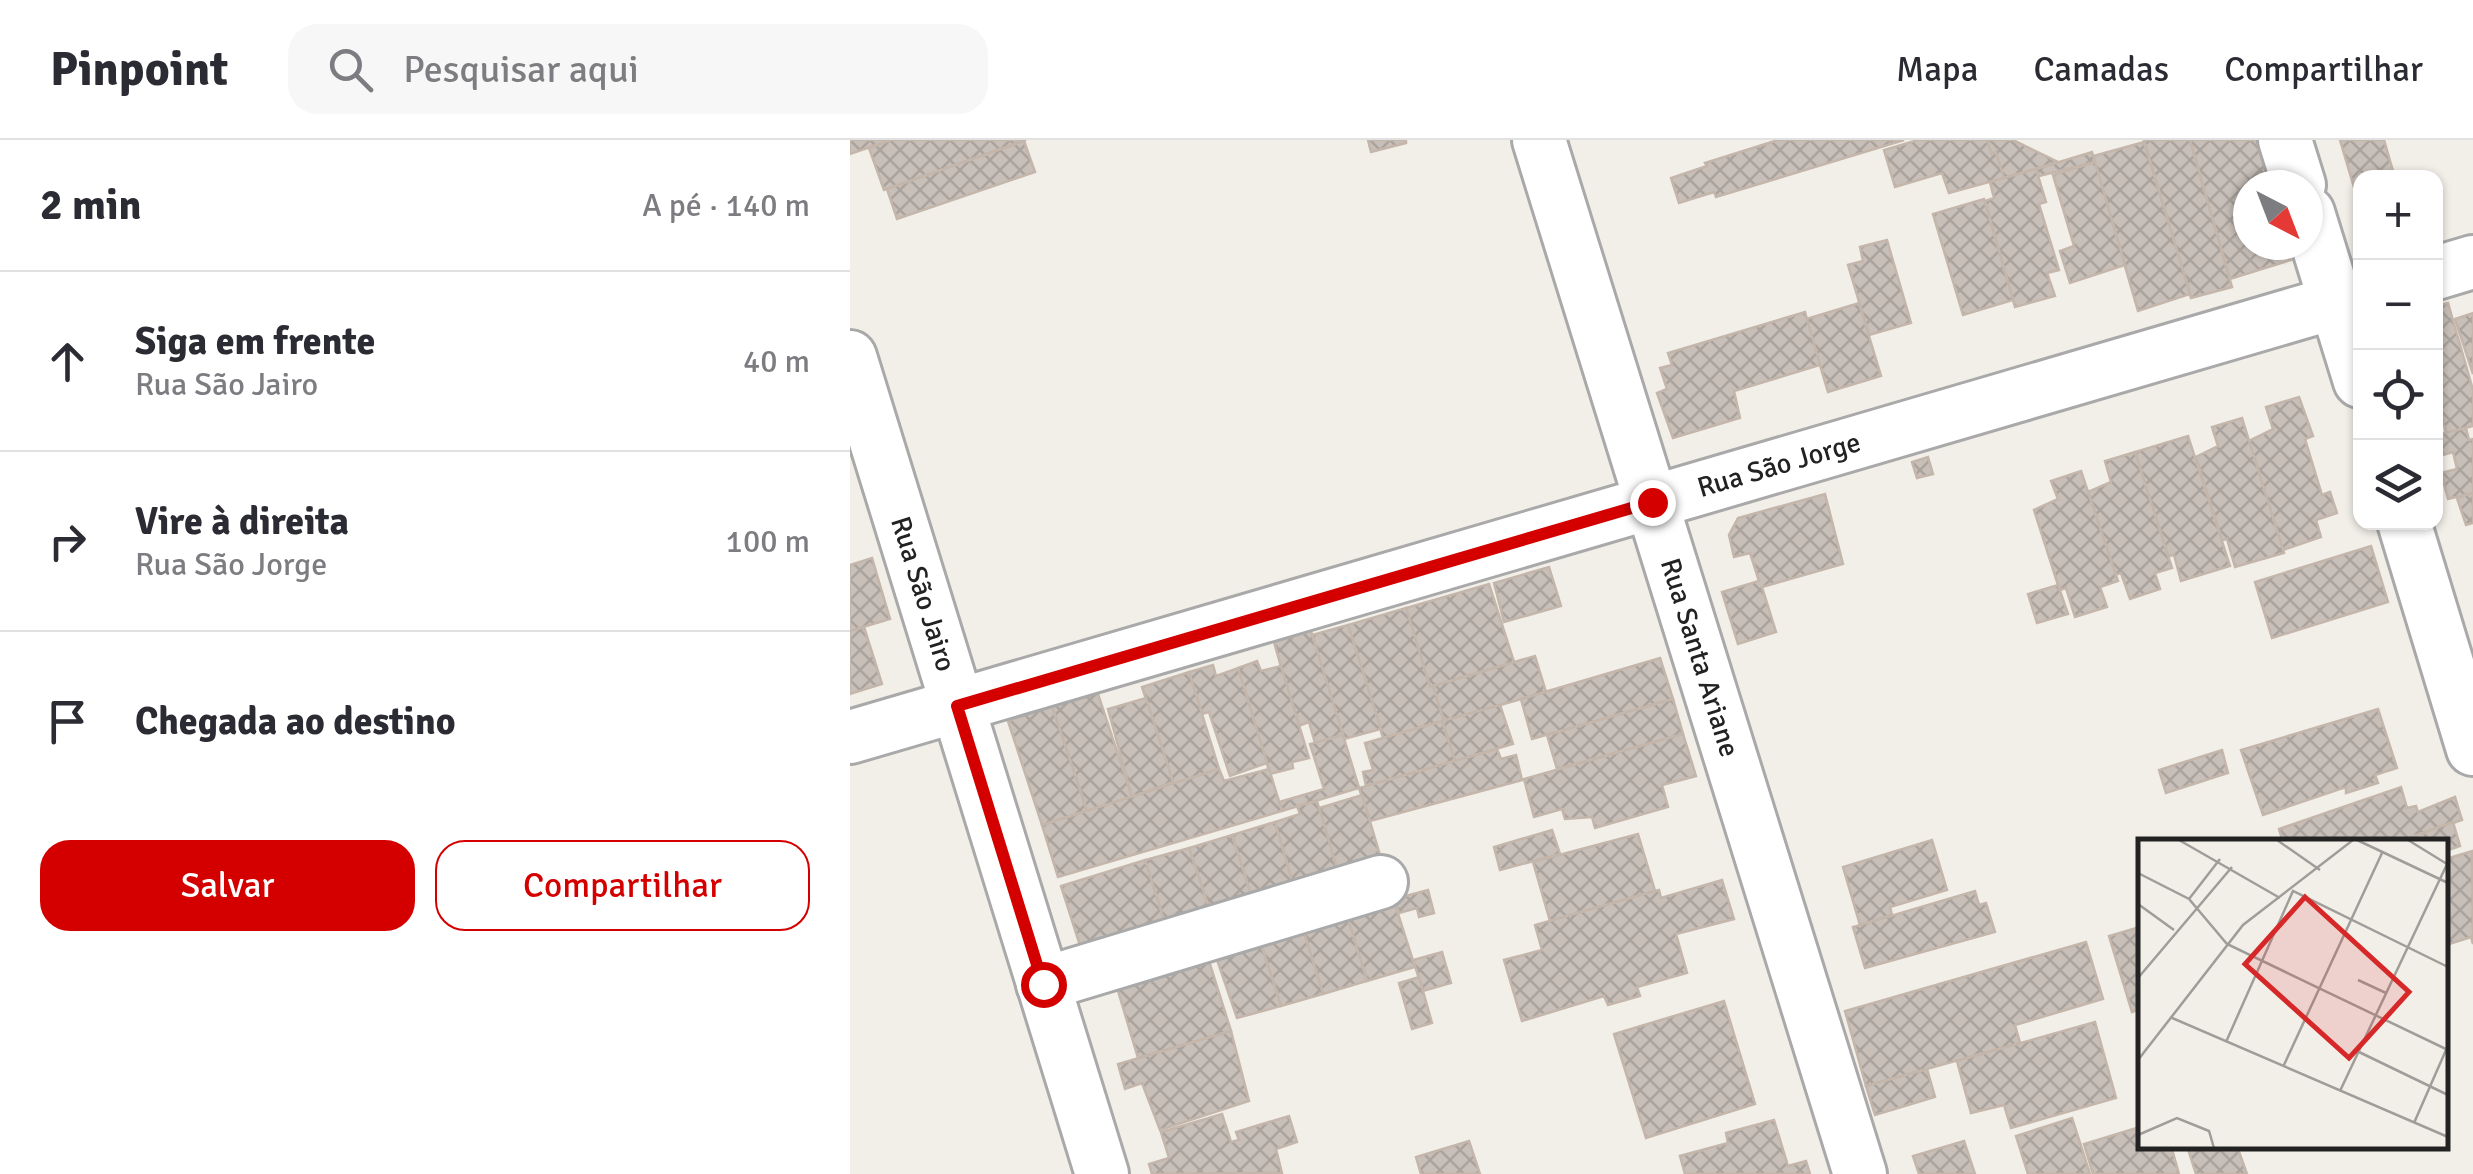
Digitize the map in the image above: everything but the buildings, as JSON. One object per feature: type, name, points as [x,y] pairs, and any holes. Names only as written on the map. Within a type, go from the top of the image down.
[{"type":"street","name":"Rua Santa Ariane","points":[[1540,140],[1860,1174]]},
{"type":"street","points":[[2286,140],[2295,170]]},
{"type":"street","points":[[2323,245],[2348,298],[2355,350]]},
{"type":"street","points":[[2443,271],[2473,262]]},
{"type":"street","name":"Rua São Jorge","points":[[850,737],[2348,298]]},
{"type":"street","name":"Rua São Jairo","points":[[850,357],[1102,1174]]},
{"type":"street","points":[[2406,530],[2473,749]]},
{"type":"street","points":[[1043,984],[1381,882]]},
{"type":"route","points":[[1043,984],[957,706],[1652,502]]}]
